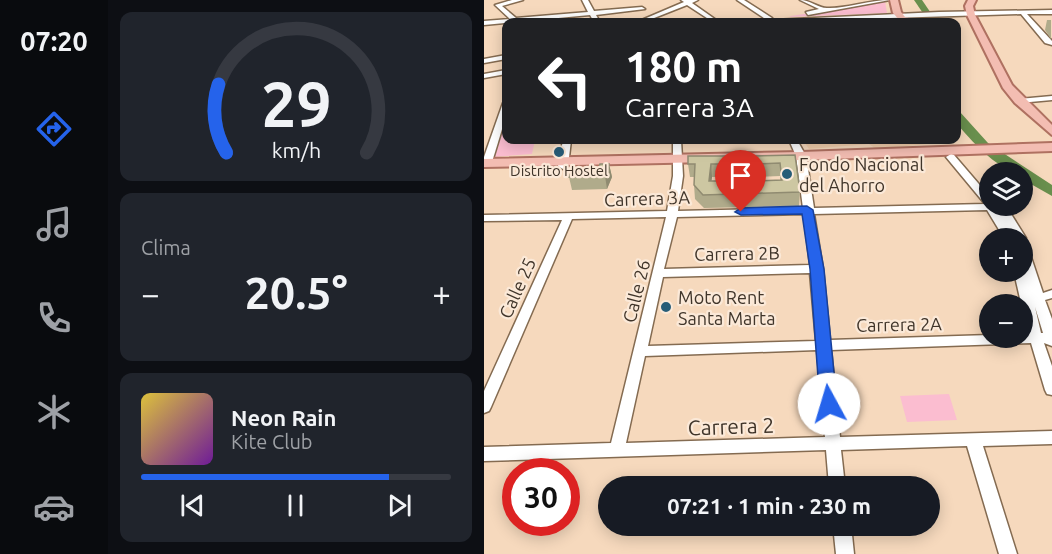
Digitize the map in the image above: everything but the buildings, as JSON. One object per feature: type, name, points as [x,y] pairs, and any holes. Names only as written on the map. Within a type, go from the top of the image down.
[{"type":"main road","points":[[887,0],[897,17]]},
{"type":"main road","points":[[894,0],[897,17]]},
{"type":"main road","points":[[973,10],[978,0]]},
{"type":"main road","points":[[957,12],[973,10]]},
{"type":"main road","points":[[973,10],[1015,80],[1030,100],[1051,120]]},
{"type":"main road","points":[[973,10],[1007,86],[1051,132]]},
{"type":"main road","points":[[485,164],[802,158],[950,149],[978,152],[1046,149]]},
{"type":"street","points":[[499,3],[520,0]]},
{"type":"street","points":[[585,0],[594,18]]},
{"type":"street","points":[[634,0],[650,18]]},
{"type":"street","points":[[657,18],[686,1],[695,0]]},
{"type":"street","points":[[740,0],[762,18]]},
{"type":"street","points":[[803,0],[824,10]]},
{"type":"street","points":[[782,18],[869,1],[887,0]]},
{"type":"street","points":[[686,1],[710,18]]},
{"type":"street","points":[[499,3],[512,18]]},
{"type":"street","points":[[554,18],[642,9]]},
{"type":"street","points":[[973,10],[1051,12]]},
{"type":"street","points":[[864,18],[957,12]]},
{"type":"street","points":[[1022,12],[1050,43]]},
{"type":"street","points":[[484,23],[502,22]]},
{"type":"street","points":[[484,61],[502,58]]},
{"type":"street","points":[[484,74],[502,71]]},
{"type":"street","points":[[1019,101],[1051,98]]},
{"type":"street","points":[[485,164],[502,116]]},
{"type":"street","points":[[563,163],[565,144]]},
{"type":"street","name":"Calle 26","points":[[617,450],[674,214],[679,160],[677,144]]},
{"type":"street","points":[[795,144],[802,158],[807,210],[817,269],[822,344],[836,476]]},
{"type":"street","points":[[950,149],[979,181]]},
{"type":"street","points":[[950,149],[979,187]]},
{"type":"street","name":"Carrera 3A","points":[[484,218],[979,206]]},
{"type":"street","points":[[1001,216],[1012,228]]},
{"type":"street","name":"Calle 25","points":[[484,407],[568,217]]},
{"type":"street","name":"Carrera 2B","points":[[658,273],[817,269]]},
{"type":"street","points":[[1022,282],[1051,390]]},
{"type":"street","points":[[1033,282],[1051,339]]},
{"type":"street","points":[[1038,298],[1051,294]]},
{"type":"street","name":"Carrera 2A","points":[[640,351],[1051,339]]},
{"type":"street","name":"Carrera 2","points":[[484,454],[1051,437]]},
{"type":"street","points":[[973,439],[1008,554]]},
{"type":"street","points":[[843,536],[845,554]]},
{"type":"shaded area","points":[[885,1],[887,13],[789,17],[791,16]]},
{"type":"shaded area","points":[[502,126],[502,144],[534,144],[532,154],[493,157]]},
{"type":"shaded area","points":[[806,144],[869,144],[809,149]]},
{"type":"shaded area","points":[[869,144],[928,144],[876,149]]},
{"type":"shaded area","points":[[949,394],[957,420],[907,422],[900,396]]},
{"type":"waterway","points":[[918,0],[930,18]]},
{"type":"waterway","points":[[961,121],[983,146],[1052,192]]},
{"type":"place","name":"Distrito Hostel","points":[[559,152]]},
{"type":"place","name":"Fondo Nacional del Ahorro","points":[[787,174]]},
{"type":"place","name":"Moto Rent Santa Marta","points":[[666,307]]},
{"type":"route","points":[[741,212],[807,210],[817,269],[829,404]]}]
